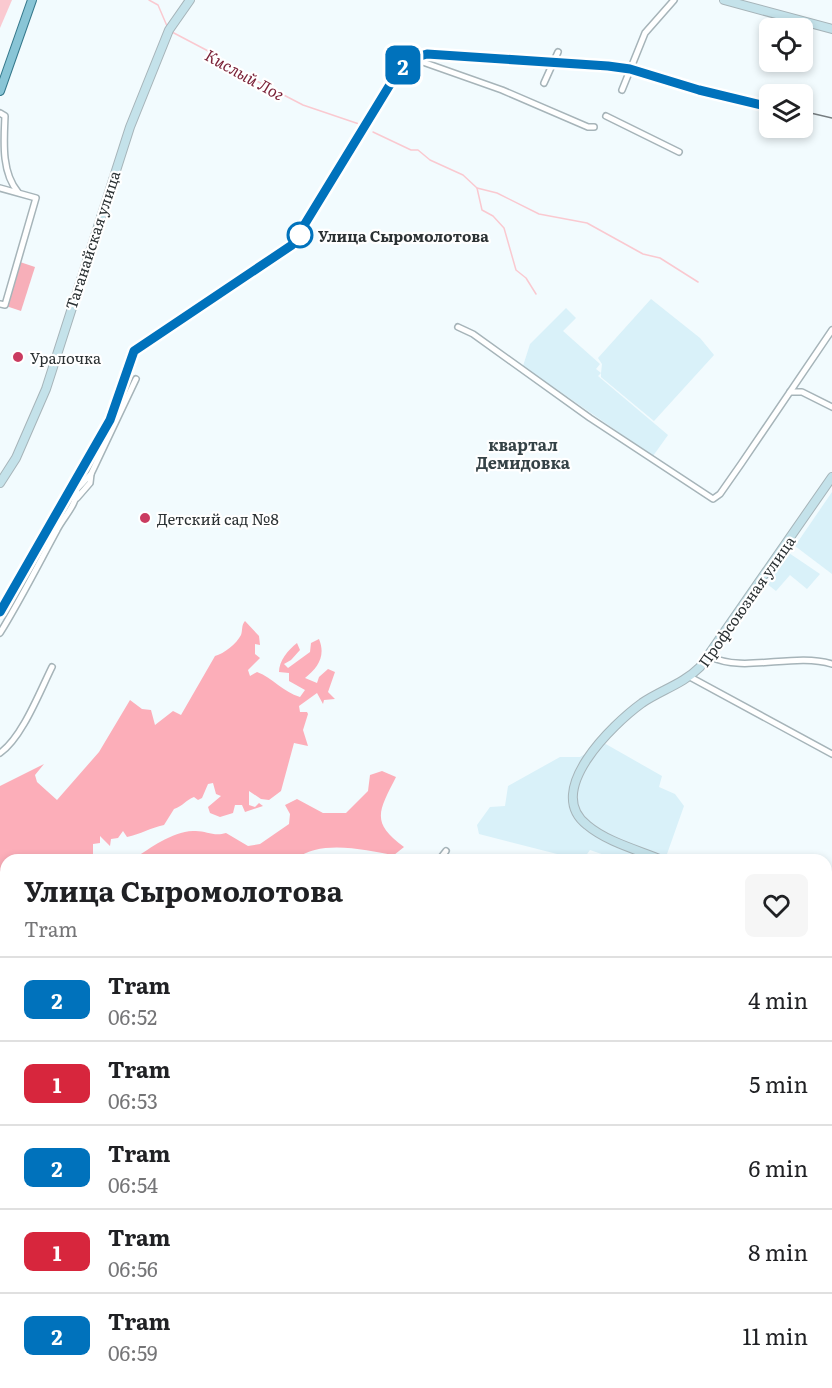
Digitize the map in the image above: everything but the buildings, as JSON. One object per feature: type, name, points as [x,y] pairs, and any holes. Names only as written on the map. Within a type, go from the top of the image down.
[{"type":"main road","points":[[0,91],[32,0]]},
{"type":"main road","name":"Таганайская улица","points":[[0,483],[16,458],[47,386],[130,127],[170,28],[189,0]]},
{"type":"main road","points":[[724,0],[832,29]]},
{"type":"main road","name":"Профсоюзная улица","points":[[649,854],[587,826],[575,811],[573,801],[580,771],[589,754],[640,704],[690,677],[709,656],[832,477]]},
{"type":"street","points":[[622,90],[650,26],[674,0]]},
{"type":"street","points":[[544,83],[558,52]]},
{"type":"street","points":[[400,54],[490,86],[588,127],[594,127]]},
{"type":"street","points":[[0,113],[5,116],[4,152],[13,186],[18,192],[33,196],[36,192]]},
{"type":"street","points":[[606,116],[679,152]]},
{"type":"street","points":[[0,188],[36,198],[5,305],[0,304]]},
{"type":"street","points":[[458,327],[472,334],[590,418],[713,499],[720,494],[832,330]]},
{"type":"street","points":[[0,633],[77,498],[78,489],[90,474],[136,379]]},
{"type":"street","points":[[790,392],[802,392],[832,407]]},
{"type":"street","points":[[709,656],[727,663],[811,660],[832,664]]},
{"type":"street","points":[[0,753],[7,748],[27,717],[52,667]]},
{"type":"street","points":[[690,677],[832,754]]},
{"type":"shaded area","points":[[0,0],[12,0],[0,28]]},
{"type":"shaded area","points":[[20,262],[35,267],[21,311],[6,306]]},
{"type":"shaded area","points":[[651,299],[700,338],[714,355],[654,421],[601,377],[602,364],[598,358]]},
{"type":"shaded area","points":[[566,308],[576,318],[563,331],[600,364],[596,369],[601,373],[598,376],[668,435],[653,456],[523,366],[530,344]]},
{"type":"shaded area","points":[[832,492],[832,574],[795,546]]},
{"type":"shaded area","points":[[786,551],[820,574],[807,589],[790,575],[776,591],[766,583]]},
{"type":"shaded area","points":[[245,621],[259,636],[260,645],[255,644],[255,654],[260,658],[248,670],[250,676],[257,672],[300,697],[305,690],[289,681],[289,673],[279,672],[282,660],[297,643],[300,650],[284,664],[288,668],[310,652],[311,643],[319,639],[321,656],[314,670],[305,678],[317,683],[319,677],[328,669],[335,672],[328,692],[335,699],[324,700],[323,704],[317,693],[299,706],[300,712],[308,714],[303,730],[308,746],[294,743],[281,791],[269,800],[261,799],[249,791],[249,805],[255,807],[259,803],[263,806],[245,812],[242,805],[235,805],[233,813],[220,817],[210,813],[208,807],[221,796],[216,794],[213,783],[208,784],[202,798],[198,800],[194,797],[174,809],[164,825],[127,837],[123,831],[118,838],[111,839],[110,846],[100,836],[100,843],[93,844],[93,854],[0,854],[0,786],[44,764],[35,775],[37,782],[57,800],[99,752],[130,700],[142,709],[151,710],[155,725],[173,711],[181,715],[215,656],[226,651],[237,641]]},
{"type":"shaded area","points":[[604,743],[662,776],[659,787],[675,794],[684,806],[667,854],[602,854],[590,850],[587,854],[557,854],[479,834],[477,825],[490,807],[505,806],[508,786],[560,757],[580,757]]},
{"type":"shaded area","points":[[382,771],[396,777],[385,799],[381,815],[386,830],[404,847],[395,854],[330,848],[304,854],[141,854],[169,837],[193,831],[226,833],[248,846],[260,844],[289,824],[290,814],[285,805],[297,799],[323,813],[346,813],[368,791],[370,775]]},
{"type":"waterway","name":"Кислый Лог","points":[[149,0],[158,5],[167,26]]},
{"type":"waterway","name":"Кислый Лог","points":[[172,32],[210,52],[243,74],[303,105],[359,124]]},
{"type":"waterway","points":[[373,132],[411,150],[418,150],[430,160],[463,175],[477,188],[497,193],[539,214],[587,223],[643,254],[660,258],[698,282]]},
{"type":"waterway","points":[[477,188],[482,210],[493,216],[504,228],[516,270],[526,278],[536,294]]},
{"type":"tram line","points":[[0,612],[110,420],[134,350],[292,245],[394,78],[410,59],[427,54],[608,66],[630,69],[683,86],[759,104]]},
{"type":"tram line","name":"2","points":[[0,612],[110,420],[134,351],[148,339],[280,256],[292,245],[325,195],[394,78],[403,64],[410,59],[427,54],[608,66],[630,69],[699,90],[759,104]]},
{"type":"tram line","points":[[813,114],[832,118]]},
{"type":"place","name":"Улица Сыромолотова","points":[[300,235]]},
{"type":"place","name":"Уралочка","points":[[18,357]]},
{"type":"place","name":"Детский сад №8","points":[[145,518]]},
{"type":"district","name":"квартал Демидовка","points":[[523,453]]}]
